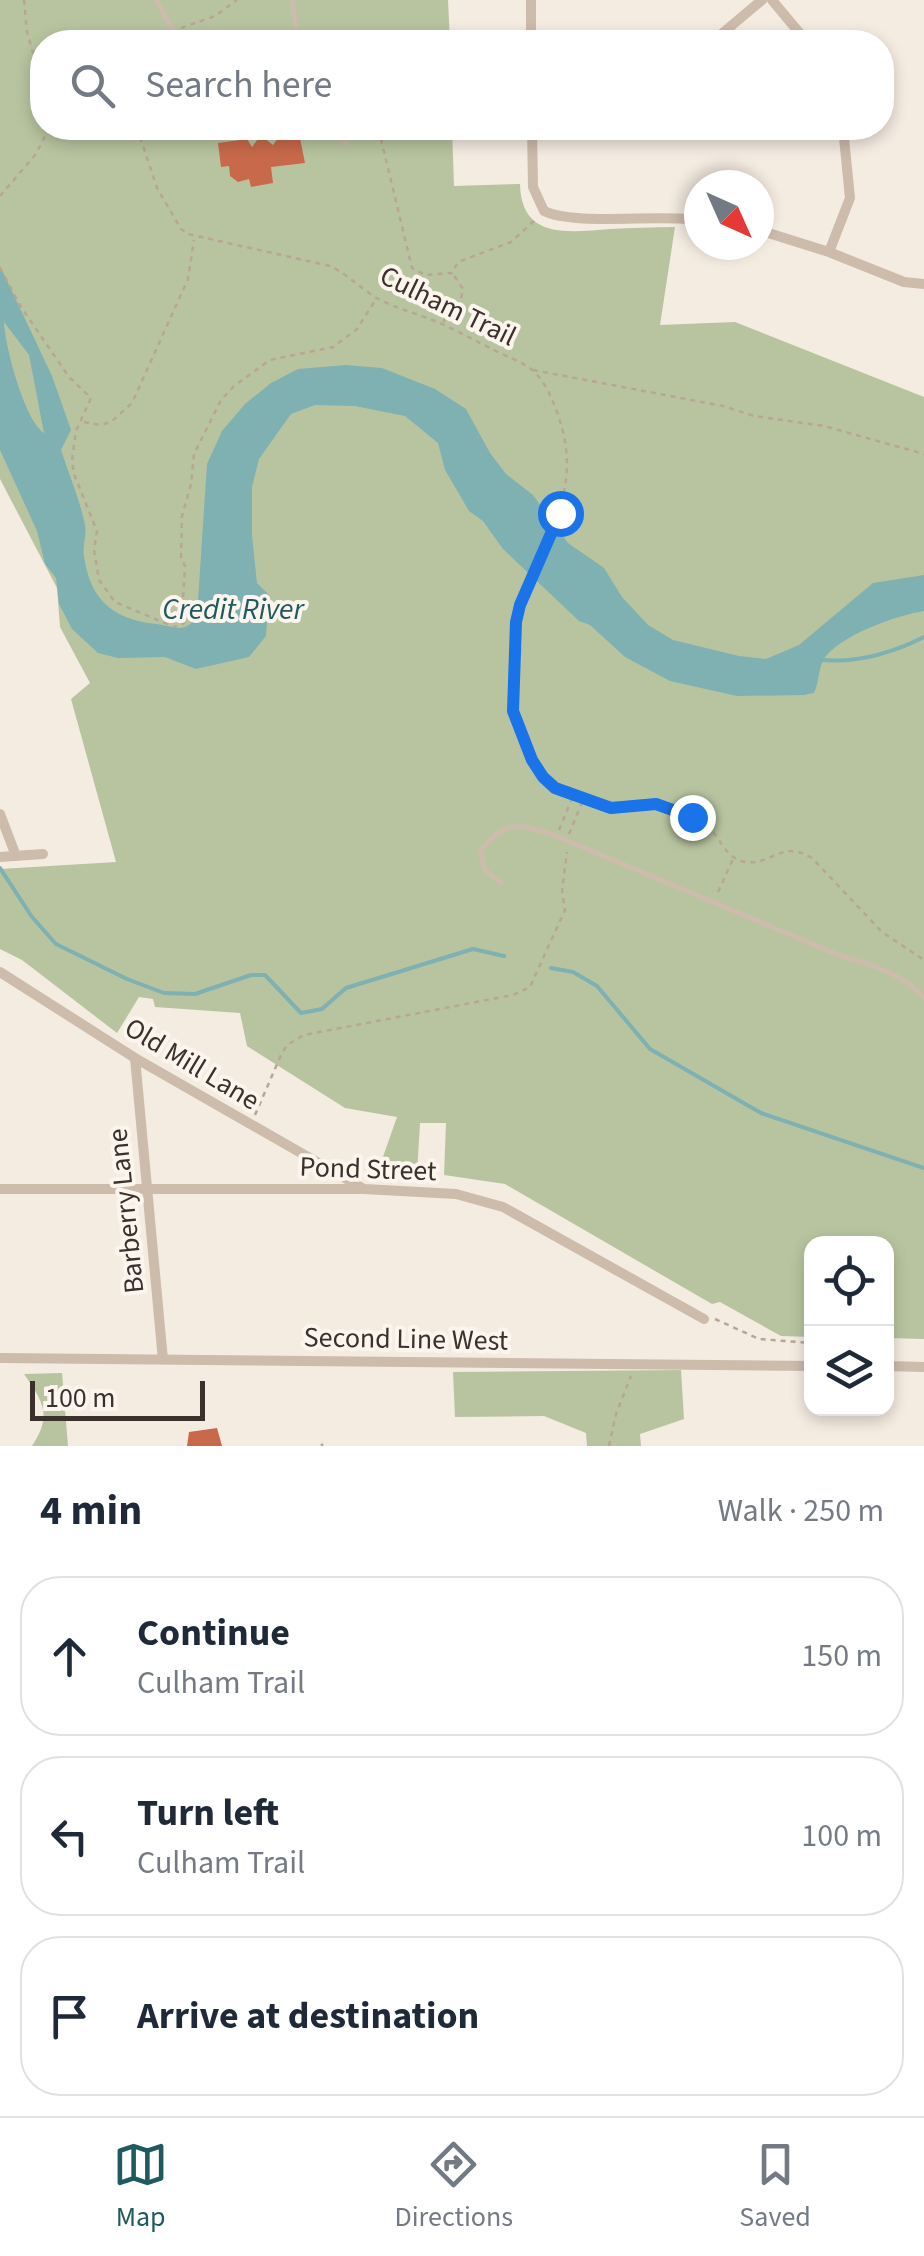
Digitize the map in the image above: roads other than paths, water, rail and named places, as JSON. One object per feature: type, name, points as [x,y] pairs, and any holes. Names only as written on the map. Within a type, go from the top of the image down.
[{"type":"street","points":[[531,0],[532,30]]},
{"type":"street","points":[[726,30],[762,0]]},
{"type":"street","points":[[772,0],[797,30]]},
{"type":"street","points":[[532,140],[533,187],[544,210],[564,217],[684,218]]},
{"type":"street","points":[[830,252],[850,198],[844,140]]},
{"type":"street","points":[[774,235],[904,282],[924,284]]},
{"type":"street","points":[[0,814],[8,857],[43,854]]},
{"type":"street","name":"Old Mill Lane","points":[[0,972],[134,1058],[364,1190]]},
{"type":"street","name":"Barberry Lane","points":[[134,1058],[163,1360]]},
{"type":"street","name":"Pond Street","points":[[0,1189],[456,1194],[504,1207],[704,1319]]},
{"type":"street","name":"Second Line West","points":[[0,1358],[804,1366]]},
{"type":"street","points":[[894,1366],[924,1366]]},
{"type":"lane","points":[[156,0],[173,30]]},
{"type":"lane","points":[[292,0],[296,26]]},
{"type":"lane","points":[[501,883],[485,870],[480,852],[494,833],[520,824],[841,956],[879,967],[903,979],[924,998]]},
{"type":"water","name":"Credit River","points":[[0,266],[52,376],[71,430],[61,450],[83,516],[87,571],[98,596],[127,617],[179,628],[193,622],[197,616],[207,464],[222,431],[245,404],[271,383],[298,369],[346,365],[382,368],[435,389],[466,409],[506,474],[533,495],[568,543],[604,568],[622,597],[648,625],[673,640],[766,659],[799,645],[873,583],[924,575],[924,611],[884,622],[841,643],[823,661],[814,693],[737,696],[670,681],[625,657],[590,625],[579,621],[503,549],[483,521],[469,511],[445,470],[438,443],[405,416],[355,406],[315,405],[291,414],[259,459],[252,487],[257,583],[269,595],[266,636],[249,657],[196,669],[165,657],[118,658],[98,653],[72,629],[59,604],[56,578],[45,564],[37,531],[0,450]],"holes":[[[4,322],[29,355],[44,433],[23,399]]]},
{"type":"waterway","points":[[823,660],[875,656],[924,637]]},
{"type":"waterway","points":[[0,868],[32,917],[56,944],[164,993],[195,994],[251,975],[265,975],[301,1013],[322,1009],[346,988],[473,949],[504,956]]},
{"type":"waterway","points":[[551,968],[573,972],[597,986],[650,1049],[761,1113],[924,1168]]}]
